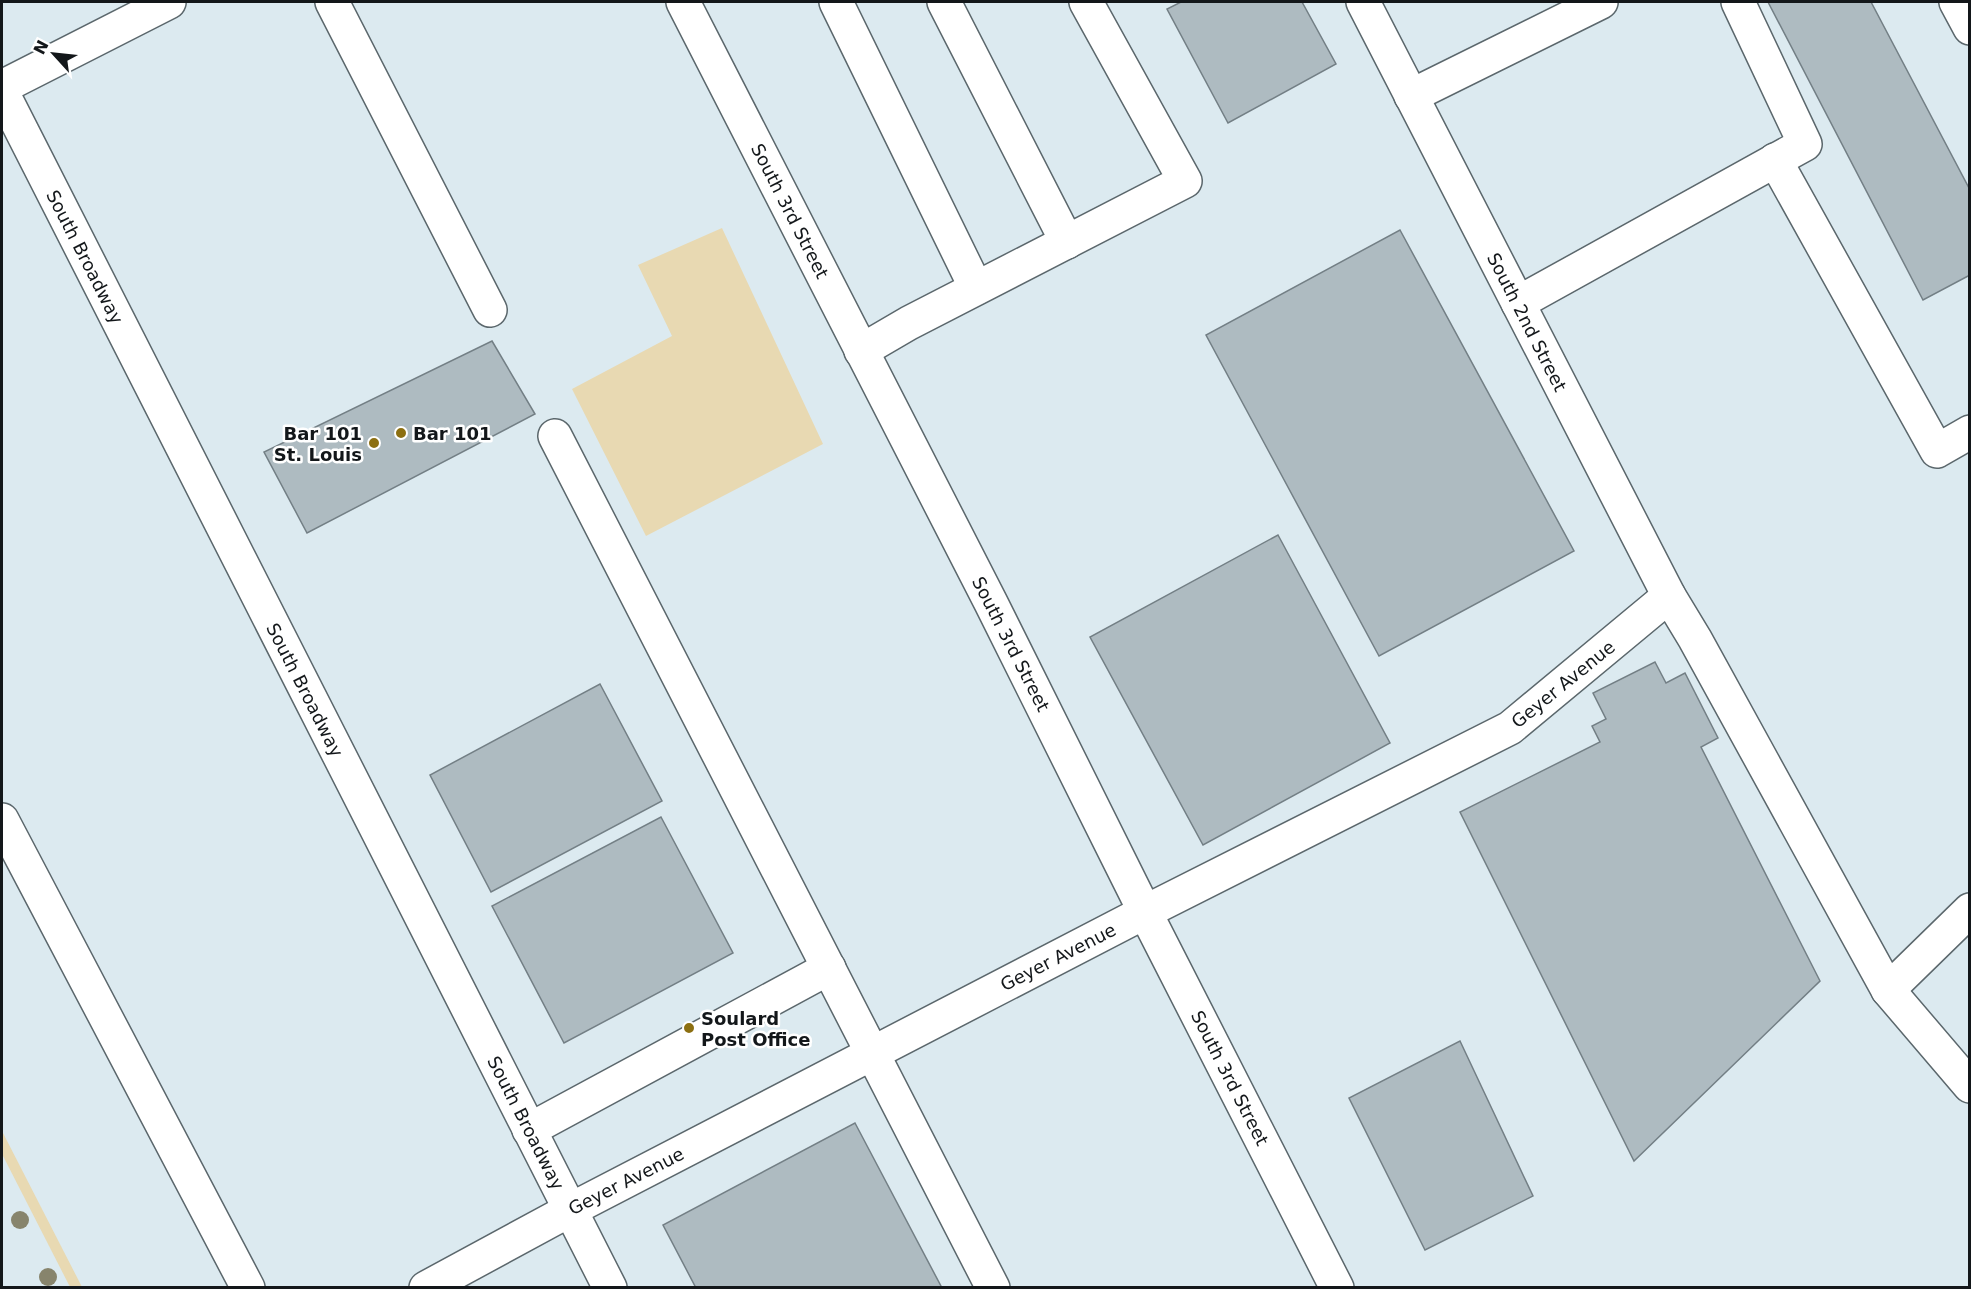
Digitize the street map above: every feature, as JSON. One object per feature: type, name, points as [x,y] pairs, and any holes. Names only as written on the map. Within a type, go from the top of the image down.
[{"type":"street","points":[[2,90],[169,2]]},
{"type":"street","points":[[332,2],[490,310]]},
{"type":"street","name":"South 3rd Street","points":[[682,2],[991,603],[1145,912],[1337,1287]]},
{"type":"street","points":[[836,2],[976,288]]},
{"type":"street","points":[[944,2],[1066,242]]},
{"type":"street","points":[[861,351],[909,323],[1185,181],[1086,2]]},
{"type":"street","name":"South 2nd Street","points":[[1363,2],[1669,597],[1695,639],[1888,990],[1970,1086]]},
{"type":"street","points":[[1411,96],[1601,2]]},
{"type":"street","points":[[1518,303],[1805,144],[1738,2]]},
{"type":"street","points":[[1956,2],[1970,28]]},
{"type":"street","name":"South Broadway","points":[[2,90],[610,1287]]},
{"type":"street","points":[[1775,160],[1937,450],[1970,432]]},
{"type":"street","points":[[555,436],[993,1287]]},
{"type":"street","name":"Geyer Avenue","points":[[426,1287],[1145,912],[1510,728],[1669,597]]},
{"type":"street","points":[[2,820],[248,1287]]},
{"type":"street","points":[[1888,990],[1970,910]]},
{"type":"street","points":[[529,1130],[829,968]]},
{"type":"shaded area","points":[[722,228],[823,444],[646,536],[572,389],[672,336],[638,265]]},
{"type":"shaded area","points":[[2,1131],[82,1287],[70,1287],[2,1154]]},
{"type":"building","points":[[1181,2],[1302,2],[1336,64],[1228,123],[1167,9]]},
{"type":"building","points":[[1768,2],[1871,2],[1970,190],[1970,275],[1923,300]]},
{"type":"building","points":[[1400,230],[1574,551],[1379,656],[1206,335]]},
{"type":"building","name":"Bar 101","points":[[492,341],[535,414],[307,533],[264,452]]},
{"type":"building","points":[[1278,535],[1390,743],[1203,845],[1090,637]]},
{"type":"building","points":[[1655,662],[1666,683],[1685,673],[1718,738],[1701,747],[1820,981],[1634,1161],[1460,812],[1600,742],[1592,726],[1606,719],[1593,693]]},
{"type":"building","points":[[600,684],[662,801],[491,892],[430,775]]},
{"type":"building","points":[[661,817],[733,953],[564,1043],[492,906]]},
{"type":"building","points":[[1460,1041],[1533,1196],[1425,1250],[1349,1098]]},
{"type":"building","points":[[855,1123],[942,1288],[696,1288],[663,1225]]},
{"type":"place","name":"Bar 101","points":[[401,433]]},
{"type":"place","name":"Bar 101 St. Louis","points":[[374,443]]},
{"type":"place","name":"Soulard Post Office","points":[[689,1028]]}]
